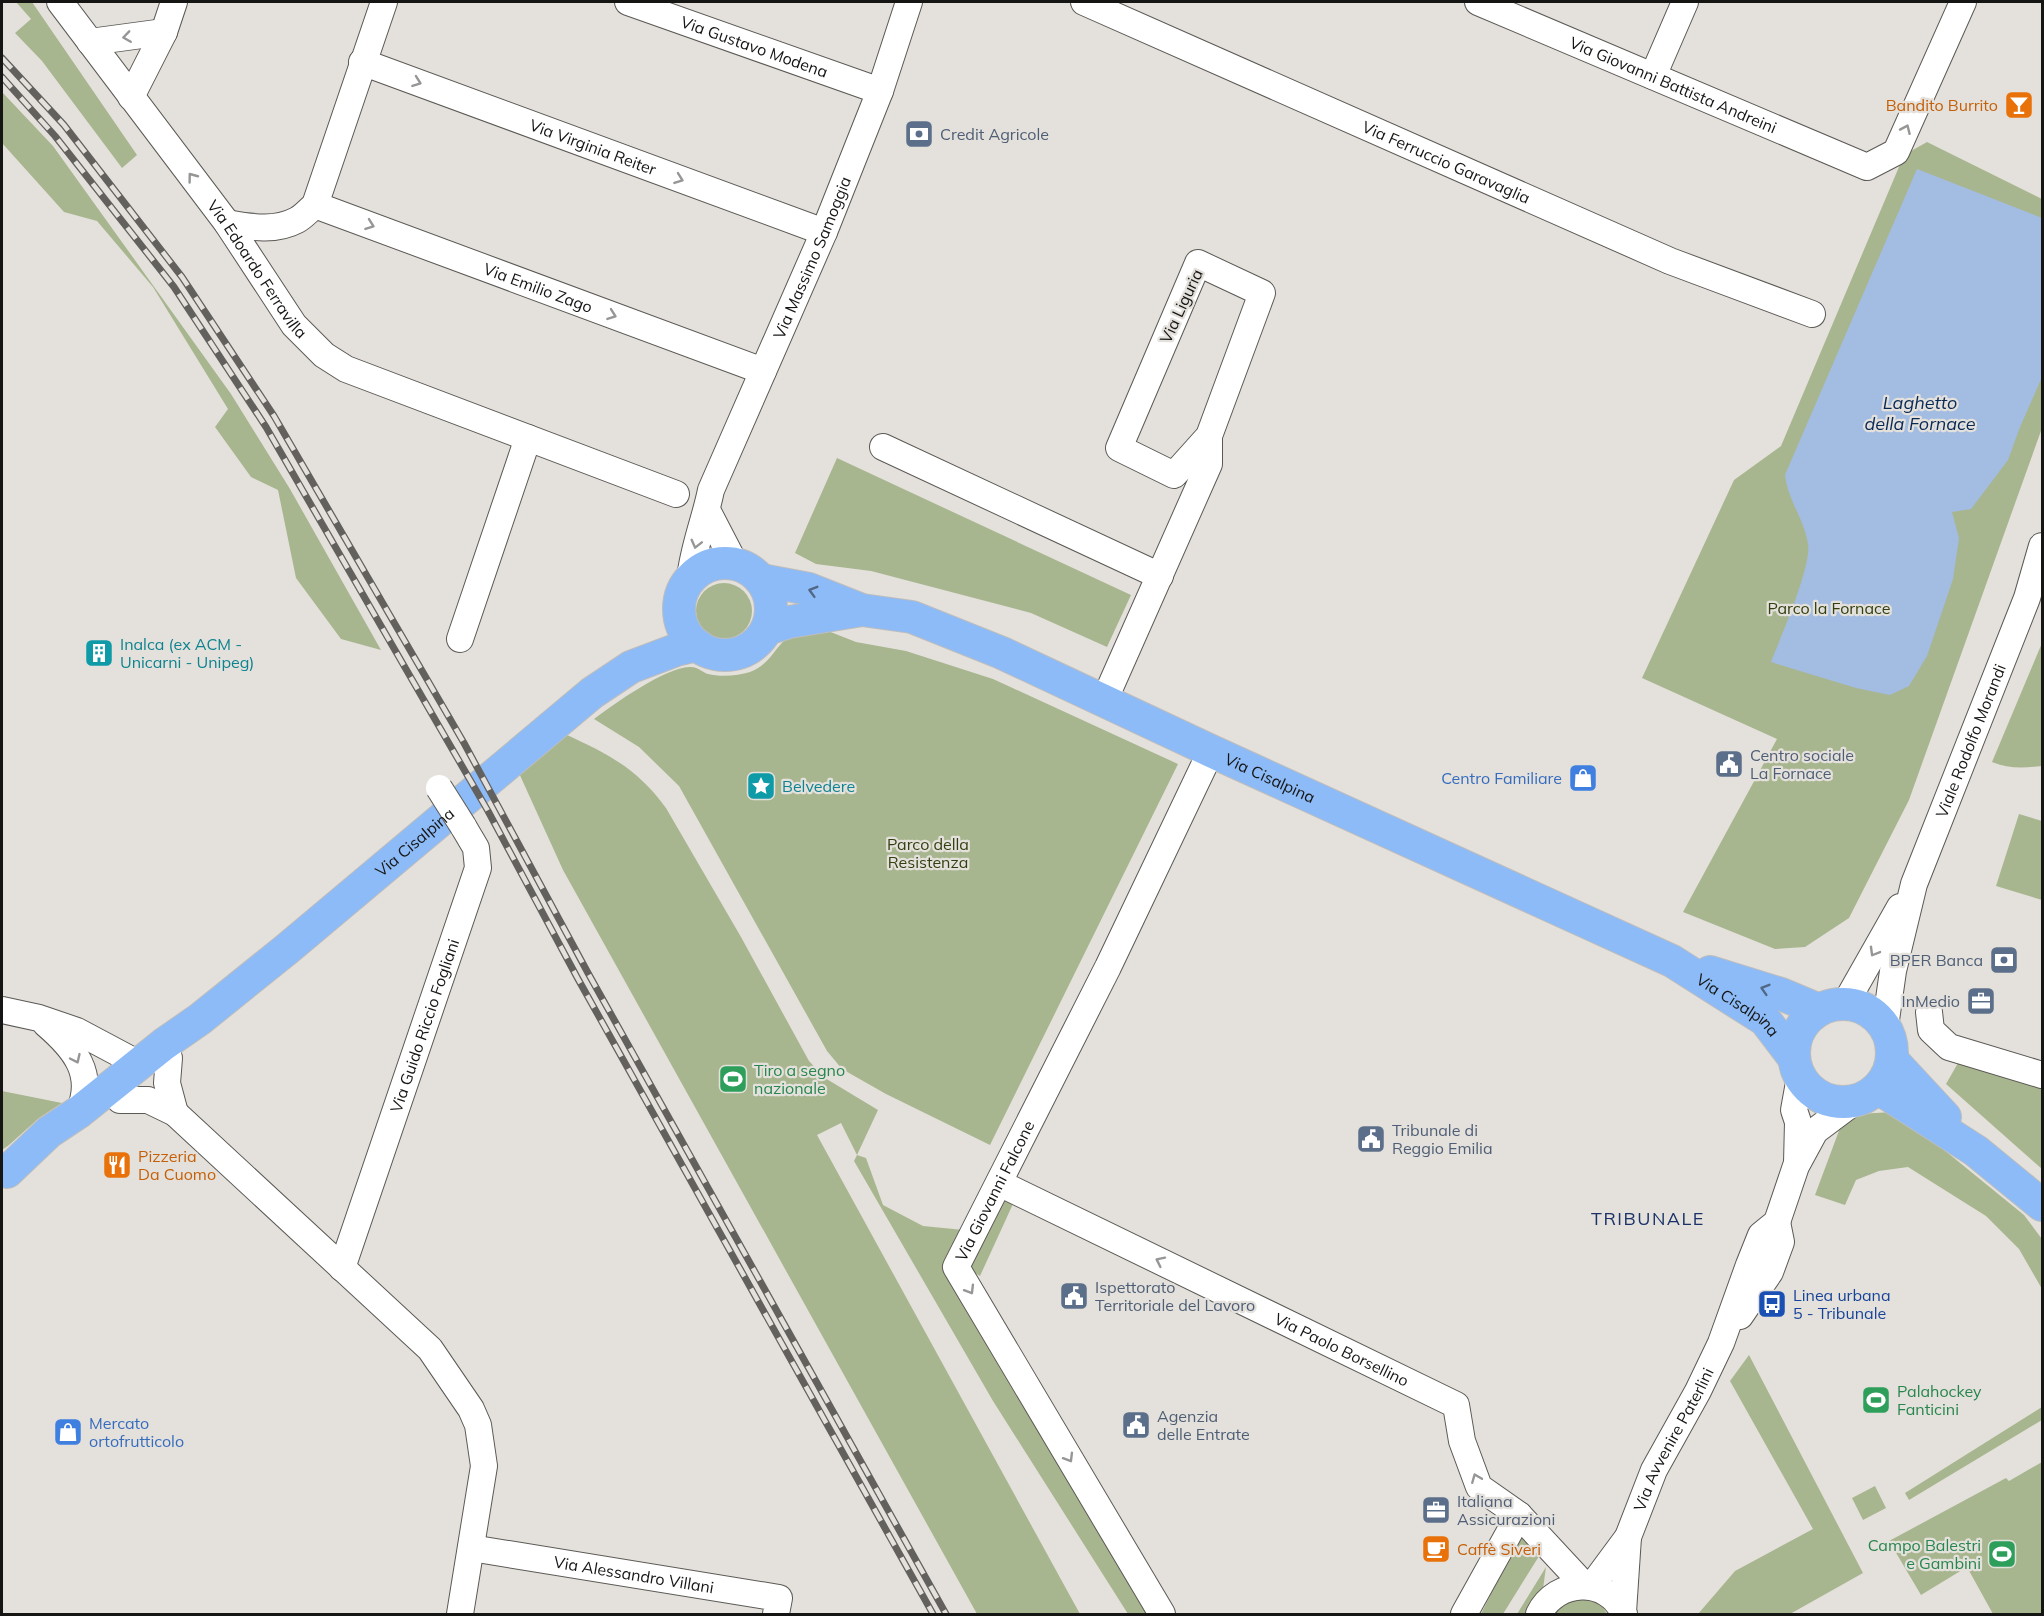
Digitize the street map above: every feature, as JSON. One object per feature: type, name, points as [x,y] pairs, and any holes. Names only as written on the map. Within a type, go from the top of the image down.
[{"type":"main road","name":"Via Cisalpina","points":[[630,667],[685,592],[710,565],[735,564],[749,570],[761,580],[809,589],[862,610],[912,617],[1002,653],[1672,961],[1780,994],[1832,1007],[1860,1007],[1885,1027]]},
{"type":"main road","points":[[761,580],[768,591],[771,604],[771,617],[767,630]]},
{"type":"main road","points":[[685,592],[681,621],[687,634],[697,645]]},
{"type":"main road","name":"Via Cisalpina","points":[[4,1173],[60,1148],[88,1128],[120,1100],[154,1061],[164,1044],[200,1019],[449,815],[592,693],[630,667],[676,650],[697,645],[709,652],[722,655],[735,654],[748,649],[767,630],[789,622],[862,610]]},
{"type":"main road","name":"Via Cisalpina","points":[[1672,961],[1765,1020],[1810,1090],[1824,1098],[1839,1102],[1867,1094],[1976,1151]]},
{"type":"main road","name":"Via Cisalpina","points":[[1797,1068],[1795,1044],[1799,1030],[1808,1019],[1832,1007]]},
{"type":"main road","points":[[1867,1094],[1887,1075],[1892,1060],[1891,1043],[1885,1027]]},
{"type":"main road","name":"Via Cisalpina","points":[[1892,1060],[1976,1151],[2043,1205]]},
{"type":"main road","name":"Via Cisalpina","points":[[4,1173],[49,1132],[154,1061]]},
{"type":"street","name":"Via Edoardo Ferravilla","points":[[60,2],[227,223],[294,325],[324,355],[346,369],[676,494]]},
{"type":"street","points":[[131,97],[164,32],[174,2]]},
{"type":"street","points":[[227,223],[261,228],[278,226],[297,220],[315,205],[384,2]]},
{"type":"street","name":"Via Gustavo Modena","points":[[628,2],[880,91]]},
{"type":"street","name":"Via Massimo Samoggia","points":[[685,592],[711,490],[824,232],[880,91],[909,2]]},
{"type":"street","name":"Via Ferruccio Garavaglia","points":[[1084,2],[1670,261],[1812,314]]},
{"type":"street","points":[[1653,76],[1685,2]]},
{"type":"street","name":"Via Giovanni Battista Andreini","points":[[1487,3],[1867,167],[1896,152],[1963,2]]},
{"type":"street","points":[[90,42],[164,32]]},
{"type":"street","name":"Via Virginia Reiter","points":[[362,62],[824,232]]},
{"type":"street","name":"Via Emilio Zago","points":[[315,205],[763,370]]},
{"type":"street","name":"Via Liguria","points":[[1104,701],[1209,464],[1209,436],[1262,293],[1198,263],[1119,448],[1174,475],[1209,436]]},
{"type":"street","points":[[460,639],[528,438]]},
{"type":"street","points":[[883,447],[1160,576]]},
{"type":"street","points":[[707,510],[735,564]]},
{"type":"street","name":"Viale Rodolfo Morandi","points":[[1885,1027],[1893,971],[1914,884],[2035,589],[2043,546]]},
{"type":"street","name":"Via Giovanni Falcone","points":[[1161,1614],[956,1267],[1108,967],[1211,751]]},
{"type":"street","name":"Via Guido Riccio Fogliani","points":[[342,1268],[478,868],[476,848],[439,788]]},
{"type":"street","name":"Viale Rodolfo Morandi","points":[[1832,1007],[1914,884]]},
{"type":"street","points":[[2,1010],[39,1018],[154,1061],[166,1083],[175,1113]]},
{"type":"street","points":[[1929,1012],[1931,1030],[1949,1047],[2043,1074]]},
{"type":"street","points":[[39,1018],[68,1043],[78,1059],[85,1083],[85,1097],[78,1112]]},
{"type":"street","name":"Via Avvenire Paterlini","points":[[1797,1068],[1794,1110],[1797,1122],[1797,1166]]},
{"type":"street","name":"Via Avvenire Paterlini","points":[[1624,1613],[1608,1593],[1588,1586],[1628,1537],[1654,1470],[1704,1381],[1721,1343],[1770,1272],[1781,1242],[1777,1222],[1797,1166],[1815,1131],[1867,1094]]},
{"type":"street","points":[[120,1100],[148,1100],[175,1113],[430,1349],[471,1409],[478,1425],[484,1466],[460,1614]]},
{"type":"street","name":"Via Paolo Borsellino","points":[[999,1183],[1456,1405],[1462,1441],[1479,1487],[1519,1515],[1588,1586]]},
{"type":"street","points":[[1464,1614],[1519,1515]]},
{"type":"street","name":"Via Avvenire Paterlini","points":[[1624,1613],[1628,1537]]},
{"type":"street","name":"Via Alessandro Villani","points":[[471,1548],[779,1598],[776,1614]]},
{"type":"street","points":[[1550,1549],[1559,1592]]},
{"type":"street","points":[[1539,1614],[1548,1601],[1559,1592],[1569,1587],[1588,1586]]},
{"type":"green space","points":[[16,2],[32,2],[137,155],[122,168],[42,61],[15,33],[31,19]]},
{"type":"green space","points":[[2,92],[53,146],[231,394],[290,489],[381,650],[341,639],[296,578],[278,490],[251,477],[215,427],[228,409],[153,287],[97,221],[64,212],[2,143]]},
{"type":"green space","name":"Parco la Fornace","points":[[1927,142],[2042,199],[2042,428],[1909,800],[1849,918],[1805,947],[1775,949],[1683,912],[1777,739],[1642,678],[1734,480],[1781,446],[1904,155]]},
{"type":"green space","points":[[837,458],[1131,595],[1107,647],[1031,613],[871,571],[816,564],[795,553]]},
{"type":"green space","points":[[724,583],[739,588],[747,596],[752,611],[747,626],[739,634],[724,639],[709,634],[701,626],[696,611],[701,596],[709,588]]},
{"type":"green space","name":"Parco della Resistenza","points":[[823,629],[856,642],[906,651],[993,679],[1178,764],[990,1145],[886,1094],[842,1069],[827,1051],[679,786],[639,747],[594,719],[641,687],[669,672],[691,667],[713,675],[729,676],[750,672],[764,664],[781,643],[791,636]]},
{"type":"green space","points":[[2042,643],[2042,766],[2004,766],[1992,762]]},
{"type":"green space","name":"Tiro a segno nazionale","points":[[565,734],[621,763],[655,794],[666,808],[741,937],[809,1061],[825,1078],[878,1110],[857,1155],[841,1123],[817,1135],[1080,1614],[977,1614],[563,870],[518,771]]},
{"type":"green space","points":[[2019,814],[2042,821],[2042,900],[1996,886]]},
{"type":"green space","points":[[1958,1063],[2042,1085],[2042,1169],[1946,1084]]},
{"type":"green space","points":[[2,1091],[62,1103],[39,1118],[2,1150]]},
{"type":"green space","points":[[1892,1112],[1927,1136],[2024,1215],[2042,1239],[2042,1289],[2019,1249],[1986,1216],[1908,1167],[1879,1171],[1856,1180],[1845,1205],[1815,1195],[1840,1128],[1859,1114]]},
{"type":"green space","points":[[857,1155],[866,1158],[883,1205],[923,1226],[974,1231],[1012,1158],[1018,1193],[980,1276],[958,1263],[1162,1614],[1128,1614],[993,1401],[854,1161]]},
{"type":"green space","points":[[1749,1355],[1863,1573],[1790,1614],[1698,1614],[1735,1571],[1813,1529],[1730,1381]]},
{"type":"green space","points":[[2042,1407],[2042,1420],[1909,1500],[1905,1493]]},
{"type":"green space","points":[[2042,1462],[2042,1614],[1993,1614],[1967,1567],[1921,1595],[1889,1541],[2006,1478],[2009,1481]]},
{"type":"green space","points":[[1875,1486],[1886,1508],[1863,1520],[1852,1498]]},
{"type":"green space","points":[[1526,1522],[1546,1545],[1503,1614],[1481,1614]]},
{"type":"green space","points":[[1546,1567],[1543,1589],[1531,1614],[1517,1614]]},
{"type":"green space","points":[[1578,1598],[1595,1602],[1607,1614],[1555,1614],[1565,1604]]},
{"type":"water","name":"Laghetto della Fornace","points":[[1917,169],[2042,218],[2042,377],[2008,460],[1971,509],[1952,512],[1959,538],[1953,579],[1927,656],[1909,686],[1890,695],[1856,688],[1771,662],[1794,603],[1808,554],[1806,535],[1789,493],[1785,475]]},
{"type":"railway","points":[[2,58],[64,125],[182,277],[274,416],[464,743],[588,973],[946,1614]]},
{"type":"railway","points":[[2,77],[55,136],[174,287],[266,427],[488,811],[578,979],[933,1614]]},
{"type":"place","name":"Bandito Burrito","points":[[2019,105]]},
{"type":"place","name":"Credit Agricole","points":[[919,134]]},
{"type":"place","name":"Inalca (ex ACM - Unicarni - Unipeg)","points":[[99,653]]},
{"type":"place","name":"Centro sociale La Fornace","points":[[1729,764]]},
{"type":"place","name":"Centro Familiare","points":[[1583,778]]},
{"type":"place","name":"Belvedere","points":[[761,786]]},
{"type":"place","name":"BPER Banca","points":[[2004,960]]},
{"type":"place","name":"InMedio","points":[[1981,1001]]},
{"type":"place","name":"Tiro a segno nazionale","points":[[733,1079]]},
{"type":"place","name":"Tribunale di Reggio Emilia","points":[[1371,1139]]},
{"type":"place","name":"Pizzeria Da Cuomo","points":[[117,1165]]},
{"type":"place","name":"Ispettorato Territoriale del Lavoro","points":[[1074,1296]]},
{"type":"place","name":"Linea urbana 5 - Tribunale","points":[[1772,1304]]},
{"type":"place","name":"Palahockey Fanticini","points":[[1876,1400]]},
{"type":"place","name":"Agenzia delle Entrate","points":[[1136,1425]]},
{"type":"place","name":"Mercato ortofrutticolo","points":[[68,1432]]},
{"type":"place","name":"Italiana Assicurazioni","points":[[1436,1510]]},
{"type":"place","name":"Caffè Siveri","points":[[1436,1549]]},
{"type":"place","name":"Campo Balestri e Gambini","points":[[2002,1554]]},
{"type":"district","name":"TRIBUNALE","points":[[1648,1218]]}]
